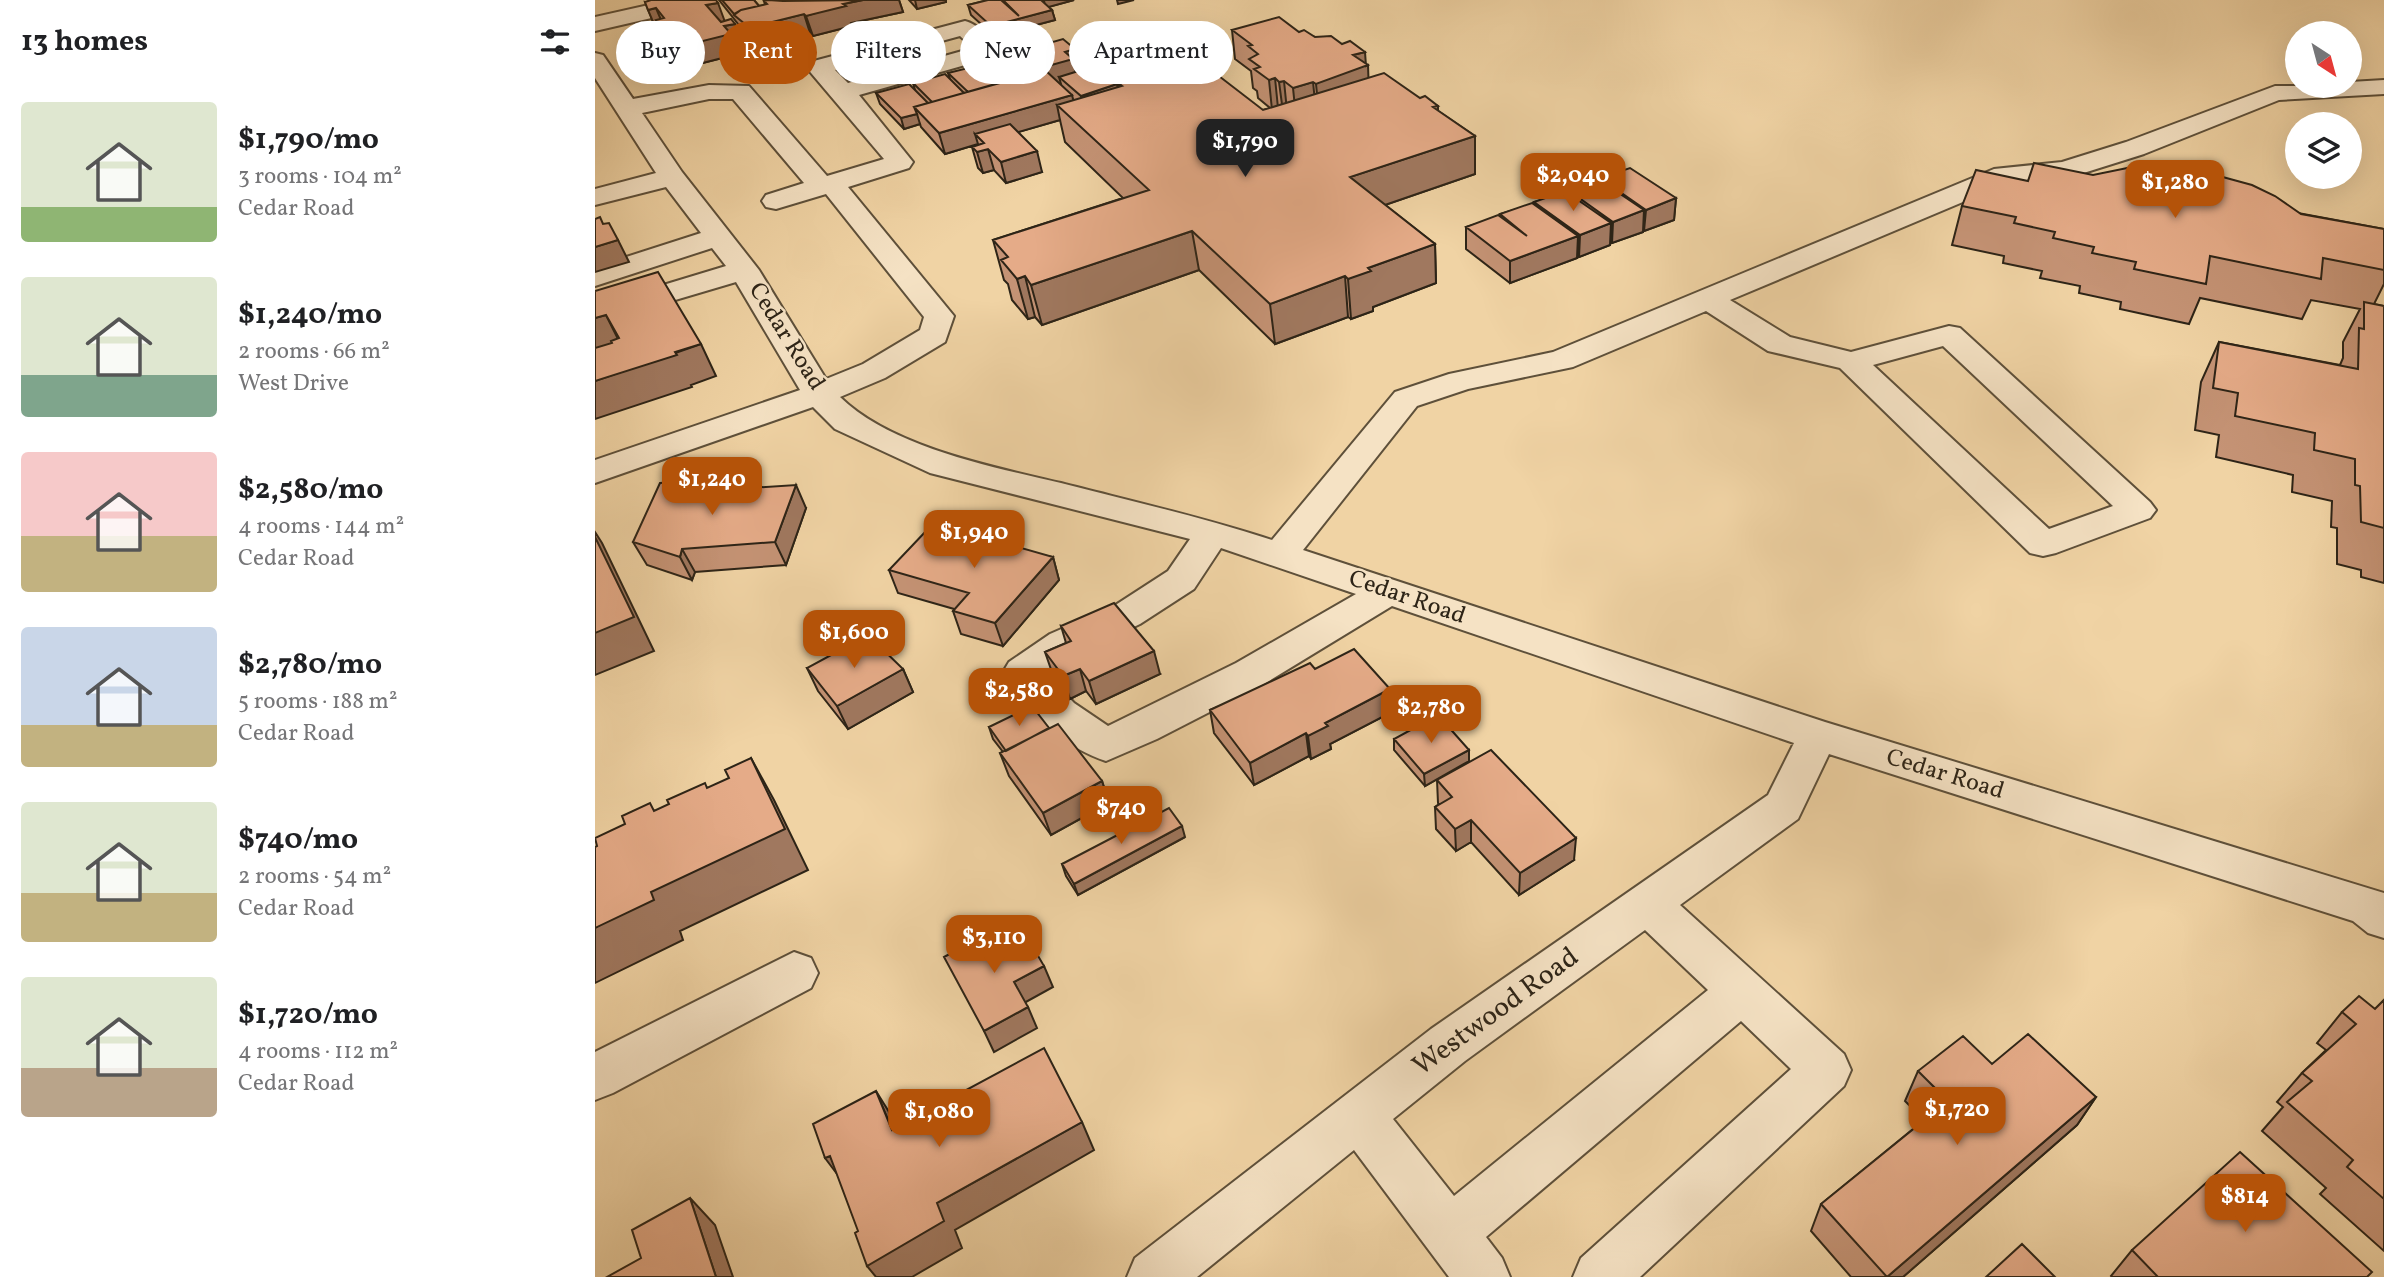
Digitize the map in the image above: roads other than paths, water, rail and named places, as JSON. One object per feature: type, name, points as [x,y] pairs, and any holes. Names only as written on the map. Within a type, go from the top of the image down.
[{"type":"street","points":[[595,24],[700,0]]},
{"type":"street","points":[[776,201],[900,162],[843,92],[818,67],[965,27],[989,51],[843,92]]},
{"type":"street","name":"Cedar Road","points":[[595,60],[672,177],[744,270],[819,394],[847,422],[941,465],[1213,533],[1818,735],[2379,906]]},
{"type":"street","points":[[1279,555],[1406,399],[1460,381],[1562,360],[2003,174],[2065,170],[2135,148],[2276,93],[2384,87]]},
{"type":"street","points":[[595,471],[819,394],[874,371],[934,335],[939,316],[826,185],[740,91],[709,92],[627,108]]},
{"type":"street","points":[[2003,174],[2090,188]]},
{"type":"street","points":[[595,197],[672,177]]},
{"type":"street","points":[[595,277],[718,237]]},
{"type":"street","points":[[638,302],[744,270]]},
{"type":"street","points":[[1707,299],[1779,344],[1851,360],[1949,335],[2138,510],[2043,544],[1851,360]]},
{"type":"street","points":[[1213,533],[1181,580],[1127,615],[1064,644],[1023,672],[1033,688],[1077,727],[1107,745],[1238,681],[1321,636],[1388,591]]},
{"type":"street","name":"Westwood Road","points":[[1154,1277],[1448,1045],[1783,807],[1818,735]]},
{"type":"street","points":[[1600,1277],[1826,1070],[1647,903]]},
{"type":"street","points":[[595,1076],[794,973]]},
{"type":"street","points":[[1449,1234],[1742,991]]},
{"type":"street","points":[[1359,1116],[1483,1277]]}]
